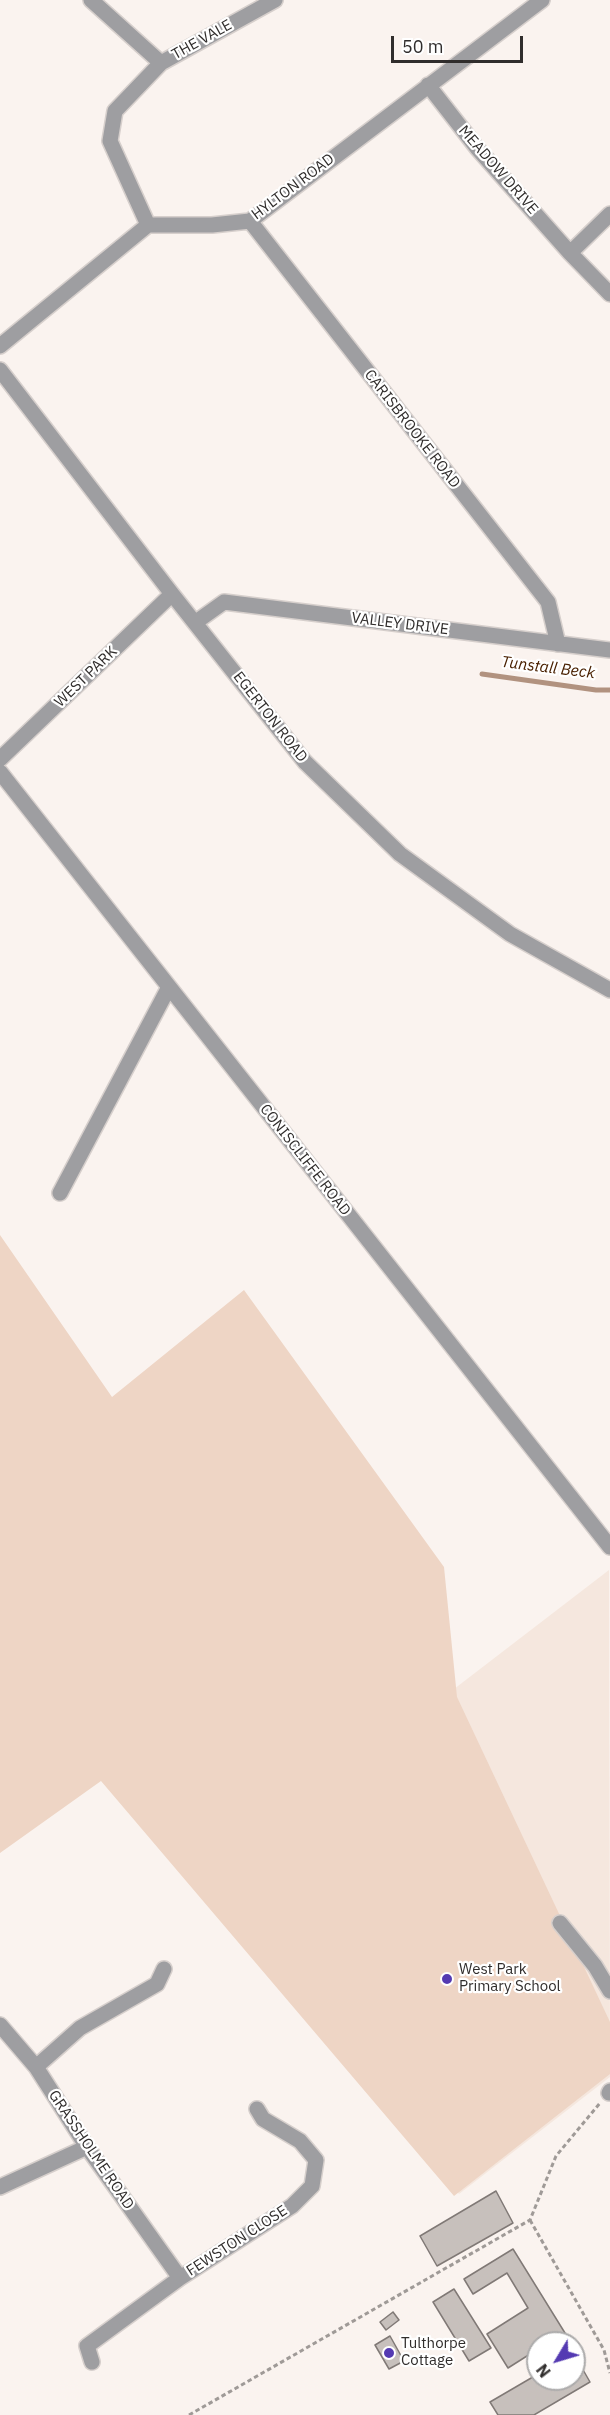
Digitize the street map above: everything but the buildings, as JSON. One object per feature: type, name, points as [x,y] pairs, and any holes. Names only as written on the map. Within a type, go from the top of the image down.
[{"type":"street","name":"THE VALE","points":[[92,0],[161,63]]},
{"type":"street","name":"THE VALE","points":[[148,225],[110,141],[115,111],[161,63],[275,0]]},
{"type":"street","name":"HYLTON ROAD","points":[[148,225],[212,225],[250,221],[542,0]]},
{"type":"street","name":"MEADOW DRIVE","points":[[428,85],[477,148],[570,253],[610,294]]},
{"type":"street","points":[[570,253],[610,214]]},
{"type":"street","name":"CARISBROOKE ROAD","points":[[250,221],[548,602],[558,644]]},
{"type":"street","points":[[0,346],[148,225]]},
{"type":"street","name":"EGERTON ROAD","points":[[0,370],[172,594],[305,762],[400,854],[510,934],[610,990]]},
{"type":"street","name":"WEST PARK","points":[[0,759],[172,594]]},
{"type":"street","name":"VALLEY DRIVE","points":[[196,622],[224,602],[610,650]]},
{"type":"street","name":"CONISCLIFFE ROAD","points":[[0,772],[610,1547]]},
{"type":"street","points":[[60,1193],[169,987]]},
{"type":"street","points":[[560,1923],[595,1966],[610,1991]]},
{"type":"street","points":[[36,2067],[80,2028],[157,1984],[164,1969]]},
{"type":"street","name":"GRASSHOLME ROAD","points":[[0,2025],[36,2067],[87,2147],[180,2278]]},
{"type":"street","name":"FEWSTON CLOSE","points":[[92,2362],[87,2346],[180,2278],[292,2206],[312,2186],[316,2160],[300,2141],[263,2119],[257,2109]]},
{"type":"street","points":[[0,2187],[87,2147]]},
{"type":"path","points":[[189,2415],[530,2220],[556,2156],[609,2092]]},
{"type":"path","points":[[530,2220],[604,2350],[610,2373]]},
{"type":"shaded area","points":[[0,1235],[112,1397],[244,1290],[444,1567],[457,1697],[610,2022],[610,2074],[454,2196],[101,1781],[0,1853]]},
{"type":"shaded area","name":"West Park Primary School","points":[[609,1570],[610,2077],[459,2194],[204,1881]]},
{"type":"waterway","name":"Tunstall Beck","points":[[482,674],[610,690]]},
{"type":"place","name":"West Park Primary School","points":[[447,1979]]},
{"type":"place","name":"Tulthorpe Cottage","points":[[389,2353]]}]
